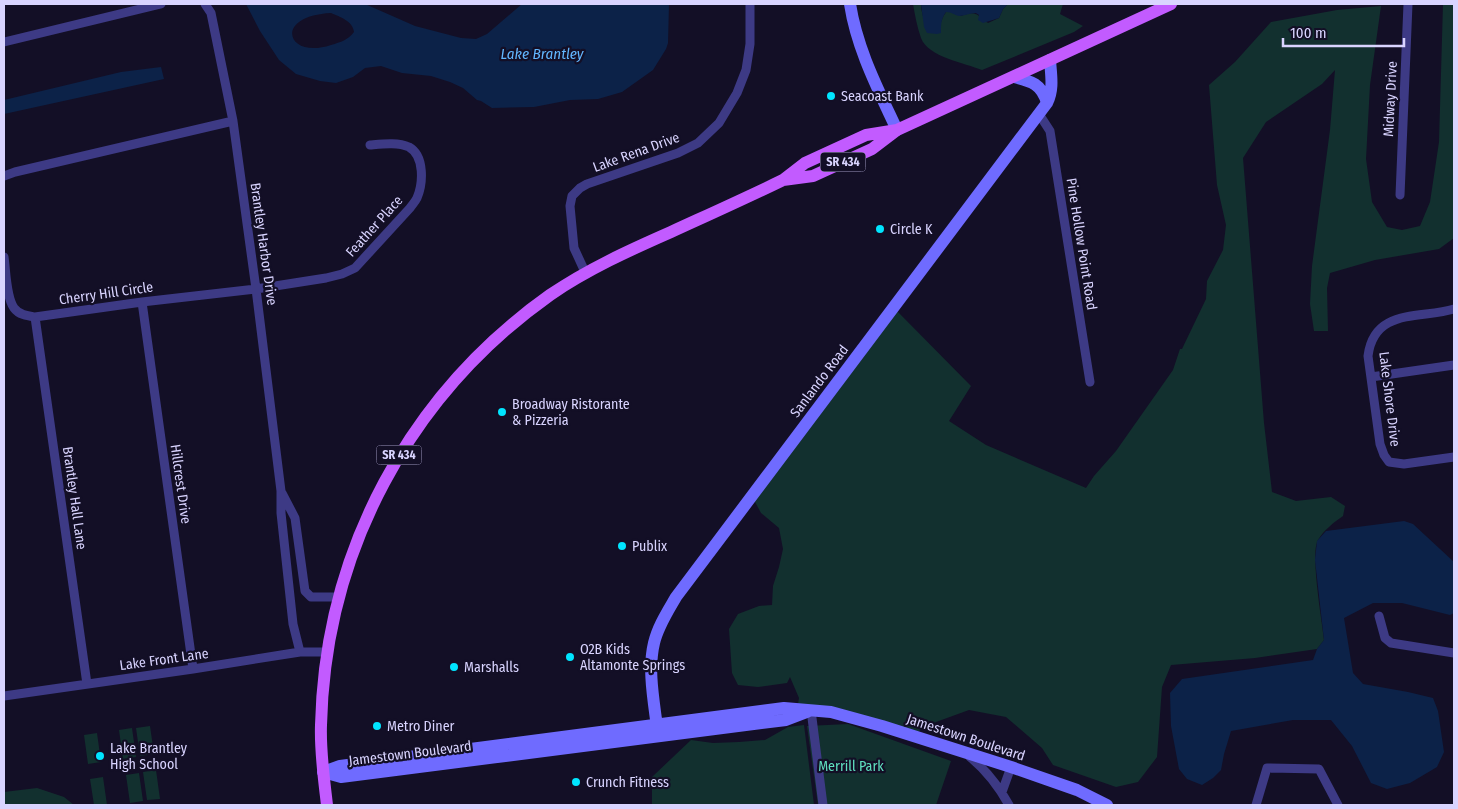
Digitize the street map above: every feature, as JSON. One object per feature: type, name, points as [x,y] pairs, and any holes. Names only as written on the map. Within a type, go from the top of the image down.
[{"type":"main road","name":"SR 434","points":[[327,805],[323,772],[321,725],[324,683],[332,626],[358,536],[378,493],[406,443],[437,400],[498,336],[550,295],[625,253],[783,180],[813,176],[872,149],[896,130],[1171,4]]},
{"type":"street","points":[[4,42],[161,4]]},
{"type":"street","name":"Brantley Harbor Drive","points":[[205,4],[211,13],[233,121],[256,289],[280,491],[292,615],[300,652]]},
{"type":"street","name":"Lake Rena Drive","points":[[586,274],[574,248],[570,206],[572,196],[587,184],[678,153],[698,143],[719,123],[737,93],[746,70],[750,44],[750,4]]},
{"type":"street","points":[[850,4],[857,37],[865,59],[896,130]]},
{"type":"street","name":"Midway Drive","points":[[1400,194],[1408,4]]},
{"type":"street","name":"Sanlando Road","points":[[658,730],[651,666],[654,642],[663,620],[676,597],[1047,103],[1051,95],[1052,86],[1050,60]]},
{"type":"street","points":[[1014,76],[1029,80],[1038,86],[1045,94],[1047,103]]},
{"type":"street","name":"Pine Hollow Point Road","points":[[1039,114],[1050,131],[1090,382]]},
{"type":"street","points":[[4,176],[233,121]]},
{"type":"street","name":"Feather Place","points":[[256,289],[326,278],[355,268],[410,208],[417,198],[420,186],[421,169],[419,159],[414,151],[409,147],[398,144],[370,145]]},
{"type":"street","name":"Cherry Hill Circle","points":[[4,257],[10,297],[14,309],[25,316],[256,289]]},
{"type":"street","name":"Hillcrest Drive","points":[[142,302],[193,669]]},
{"type":"street","name":"Lake Shore Drive","points":[[1454,309],[1445,312],[1405,317],[1385,325],[1378,330],[1368,356],[1380,444],[1389,462],[1404,464],[1454,457]]},
{"type":"street","name":"Brantley Hall Lane","points":[[35,316],[87,684]]},
{"type":"street","points":[[1371,377],[1454,365]]},
{"type":"street","name":"Brantley Harbor Drive","points":[[280,491],[294,518],[305,591],[311,597],[339,597]]},
{"type":"street","points":[[1378,616],[1385,638],[1391,643],[1454,653]]},
{"type":"street","name":"Lake Front Lane","points":[[4,696],[300,652],[328,652]]},
{"type":"street","points":[[810,710],[823,805]]},
{"type":"street","name":"Jamestown Boulevard","points":[[323,772],[341,777],[658,730],[786,720],[810,710],[831,712],[863,720],[1011,767],[1077,790],[1108,805]]},
{"type":"street","points":[[966,753],[981,766],[1002,792],[1009,805]]},
{"type":"street","points":[[1002,792],[1011,767]]},
{"type":"street","points":[[1256,805],[1267,768],[1319,768],[1338,805]]},
{"type":"green space","points":[[913,4],[921,4],[924,20],[941,22],[946,12],[952,12],[961,16],[973,13],[988,23],[999,18],[1003,9],[1008,4],[1063,4],[1060,14],[1083,26],[1074,32],[982,70],[939,55],[925,45],[916,21]]},
{"type":"green space","points":[[1443,4],[1454,4],[1454,238],[1439,249],[1375,260],[1330,273],[1327,288],[1328,331],[1314,331],[1310,304],[1312,266],[1330,130],[1335,70],[1322,84],[1266,122],[1243,158],[1264,423],[1272,492],[1296,501],[1331,497],[1345,506],[1343,516],[1323,533],[1316,547],[1316,572],[1324,640],[1317,649],[1255,658],[1171,665],[1162,687],[1157,757],[1138,782],[1116,787],[1053,765],[1042,748],[1006,717],[969,710],[936,722],[917,732],[798,704],[799,698],[790,677],[787,683],[758,687],[738,685],[732,673],[729,629],[738,614],[759,606],[772,605],[773,586],[783,549],[779,528],[761,513],[754,500],[897,311],[971,386],[949,421],[986,445],[1086,488],[1116,451],[1173,370],[1180,349],[1182,349],[1206,299],[1207,281],[1223,250],[1226,225],[1217,185],[1209,85],[1235,62],[1271,22],[1337,10],[1381,6],[1370,85],[1366,159],[1372,202],[1387,227],[1402,230],[1420,226],[1430,202],[1439,142]]},
{"type":"green space","name":"Merrill Park","points":[[848,724],[951,761],[936,805],[818,805],[807,726]]},
{"type":"green space","points":[[804,725],[814,805],[652,805],[652,777],[691,740],[713,743],[765,740],[788,727]]},
{"type":"green space","points":[[150,726],[154,754],[140,756],[136,728]]},
{"type":"green space","points":[[132,728],[136,757],[123,759],[119,730]]},
{"type":"green space","points":[[97,733],[101,762],[88,764],[84,735]]},
{"type":"green space","points":[[156,770],[160,799],[147,800],[143,772]]},
{"type":"green space","points":[[139,773],[143,801],[130,803],[126,775]]},
{"type":"green space","points":[[103,777],[107,805],[94,805],[90,779]]},
{"type":"green space","points":[[37,788],[64,797],[74,805],[4,805],[4,792]]},
{"type":"water","name":"Lake Brantley","points":[[246,4],[365,4],[415,26],[461,38],[476,39],[487,34],[522,4],[669,4],[668,43],[653,70],[622,92],[598,99],[570,100],[534,107],[492,108],[477,100],[463,88],[450,82],[431,76],[402,73],[381,66],[365,68],[353,77],[336,83],[320,81],[296,74],[279,60],[260,31]],"holes":[[[331,13],[346,20],[351,25],[354,32],[352,35],[341,42],[316,48],[304,47],[296,42],[292,36],[293,28],[300,21],[312,16]]]},
{"type":"water","points":[[921,4],[1008,4],[1003,9],[999,18],[983,23],[978,20],[979,15],[976,13],[959,16],[946,12],[943,17],[941,33],[937,34],[927,33],[924,27]]},
{"type":"water","points":[[161,67],[164,79],[4,114],[4,100],[121,72]]},
{"type":"water","points":[[1404,521],[1413,524],[1454,562],[1454,613],[1450,615],[1402,603],[1373,603],[1344,618],[1353,673],[1363,684],[1433,698],[1438,711],[1444,752],[1437,767],[1410,783],[1387,789],[1371,783],[1352,746],[1331,720],[1293,720],[1231,731],[1221,770],[1202,785],[1187,779],[1179,769],[1171,726],[1170,693],[1182,679],[1313,660],[1317,649],[1324,640],[1315,560],[1317,541],[1326,531]]},
{"type":"place","name":"Seacoast Bank","points":[[831,96]]},
{"type":"place","name":"Circle K","points":[[880,229]]},
{"type":"place","name":"Broadway Ristorante & Pizzeria","points":[[502,412]]},
{"type":"place","name":"Publix","points":[[622,546]]},
{"type":"place","name":"O2B Kids Altamonte Springs","points":[[570,657]]},
{"type":"place","name":"Marshalls","points":[[454,667]]},
{"type":"place","name":"Metro Diner","points":[[377,726]]},
{"type":"place","name":"Lake Brantley High School","points":[[100,756]]},
{"type":"place","name":"Crunch Fitness","points":[[576,782]]}]
